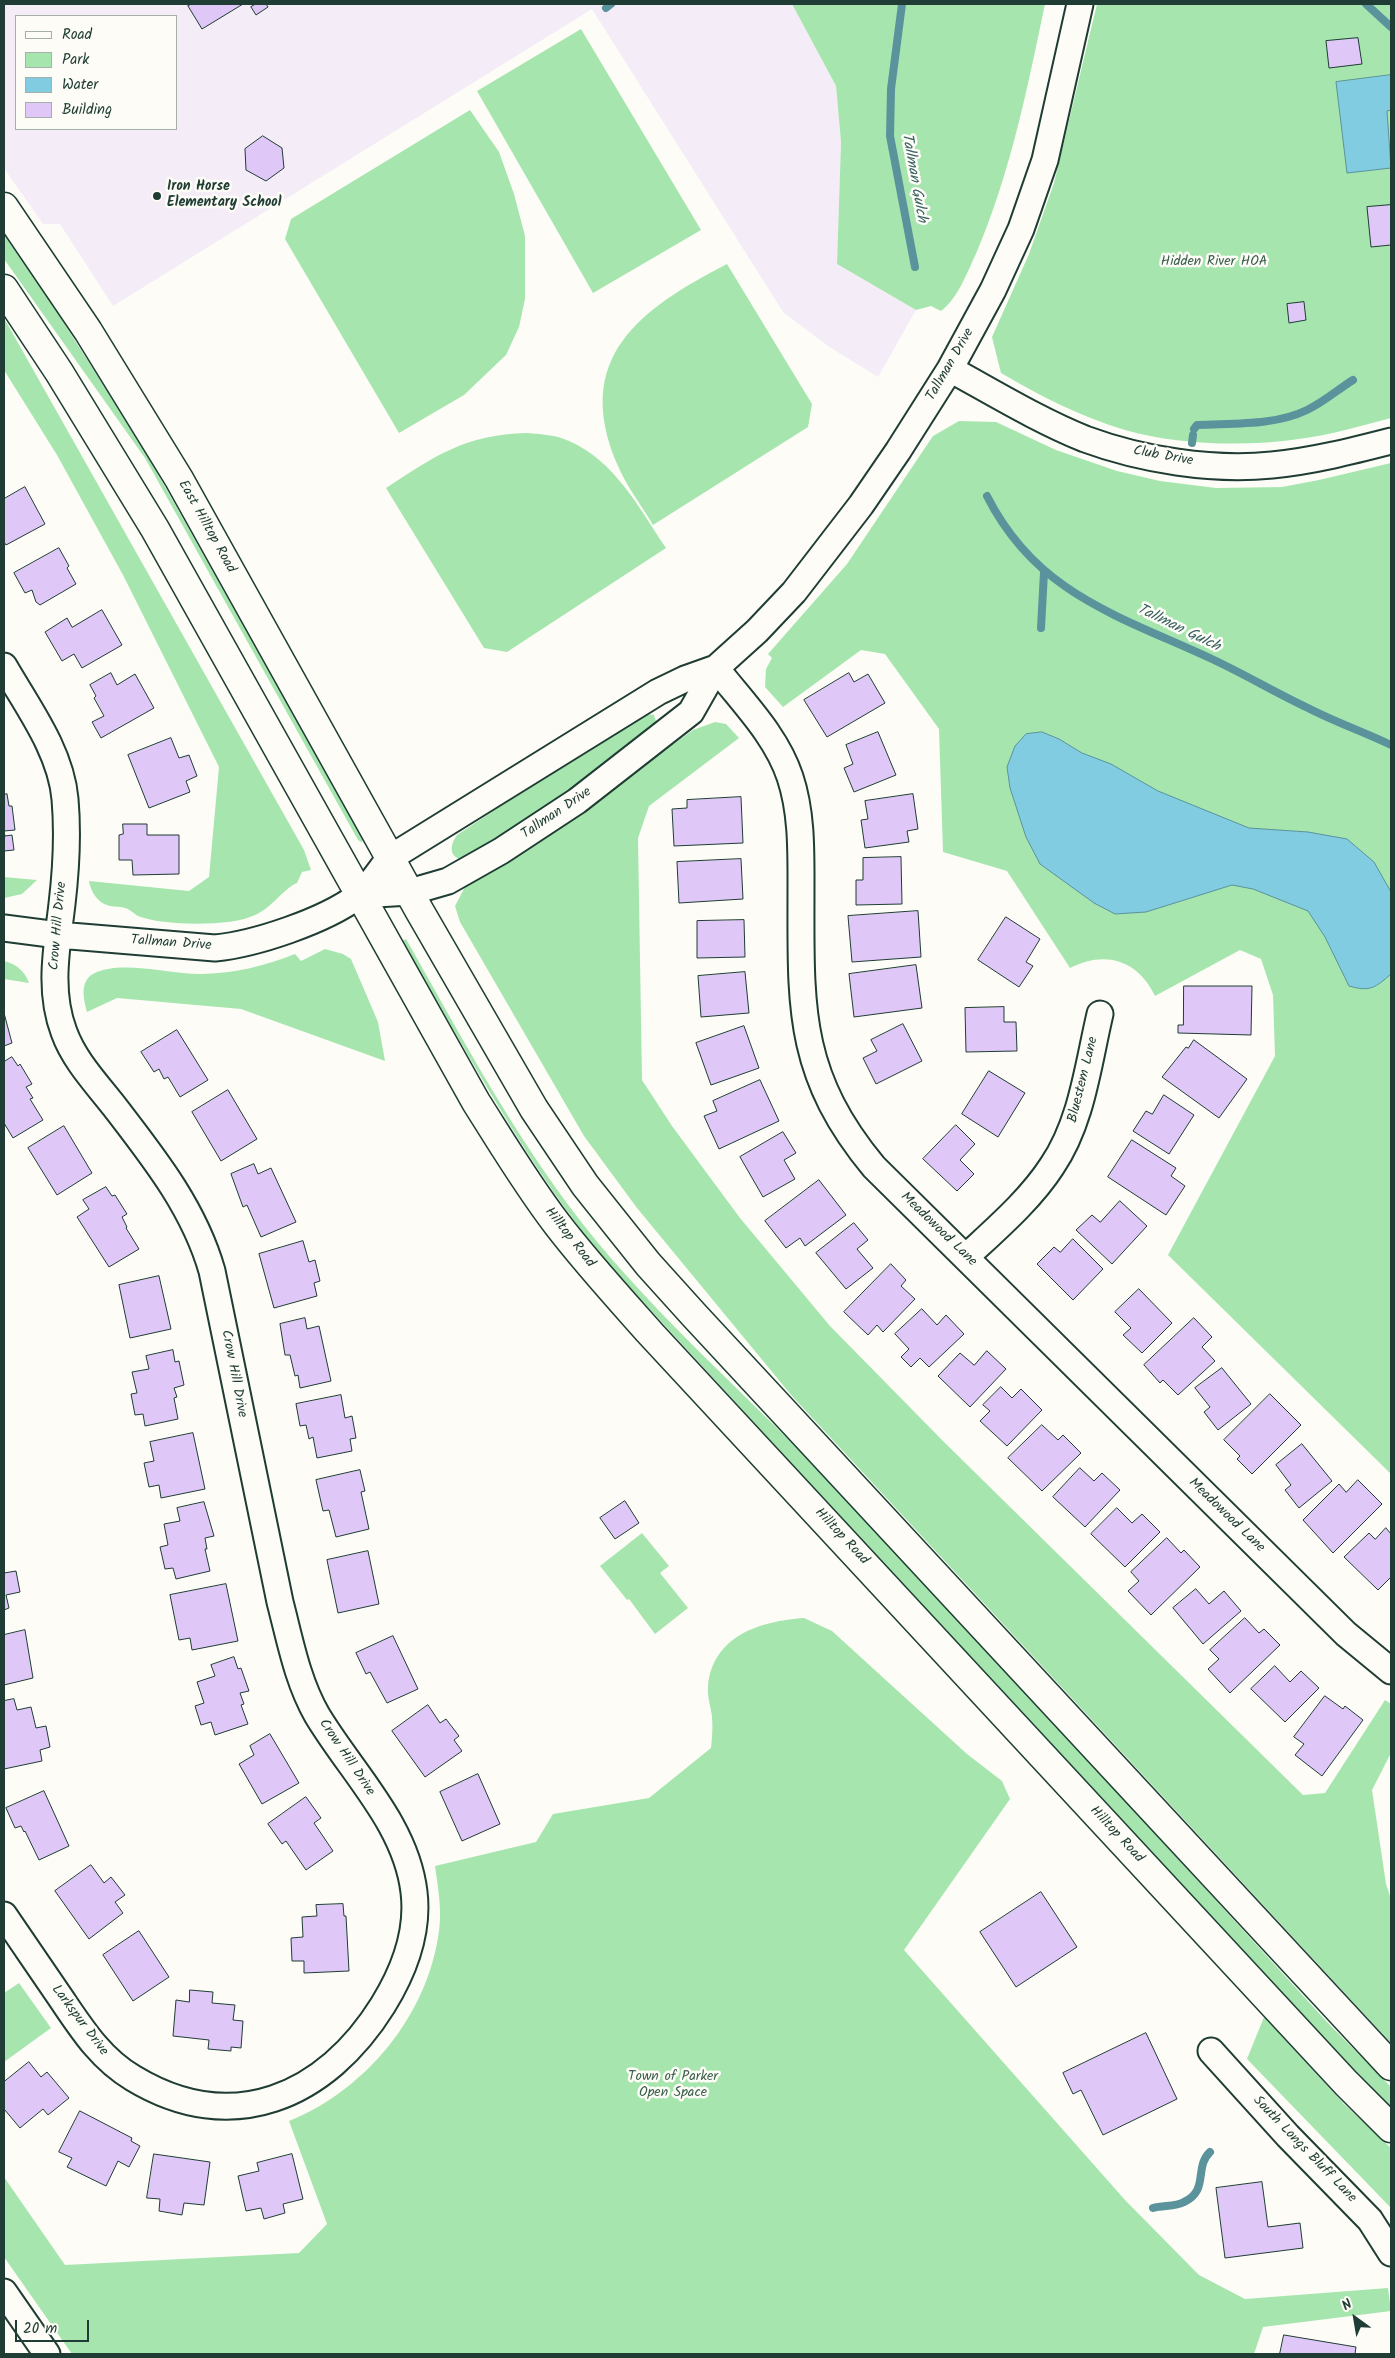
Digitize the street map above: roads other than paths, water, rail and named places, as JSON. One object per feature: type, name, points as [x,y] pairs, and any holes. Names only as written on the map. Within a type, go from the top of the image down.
[{"type":"main road","name":"East Hilltop Road","points":[[4,207],[88,331],[179,479],[390,858]]},
{"type":"main road","points":[[4,289],[59,372],[155,529],[359,895]]},
{"type":"main road","points":[[390,858],[534,1109],[585,1185],[648,1264],[1391,2066]]},
{"type":"main road","name":"Hilltop Road","points":[[359,895],[498,1138],[540,1201],[596,1273],[1346,2083],[1391,2128]]},
{"type":"street","name":"Tallman Drive","points":[[4,928],[58,935],[215,948],[237,946],[257,941],[299,925],[359,895],[410,892],[448,881],[501,851],[576,801],[649,747],[691,712],[716,668],[762,626],[812,570],[898,451],[950,369],[993,290],[1030,204],[1051,138],[1080,4]]},
{"type":"street","name":"Club Drive","points":[[950,369],[1054,426],[1087,439],[1140,454],[1174,460],[1208,464],[1271,465],[1337,455],[1391,441]]},
{"type":"street","name":"Crow Hill Drive","points":[[4,666],[48,744],[62,781],[66,827],[54,965],[56,1002],[64,1032],[71,1048],[171,1183],[191,1216],[207,1255],[280,1602],[293,1655],[307,1695],[327,1731],[394,1831],[408,1863],[415,1911],[412,1937],[403,1969],[388,1998],[350,2050],[321,2075]]},
{"type":"street","name":"Tallman Drive","points":[[359,895],[390,858],[658,692],[716,668]]},
{"type":"street","name":"Meadowood Lane","points":[[716,668],[776,745],[784,761],[795,795],[801,838],[802,1007],[812,1057],[828,1100],[846,1132],[874,1167],[1346,1634],[1391,1671]]},
{"type":"street","name":"Bluestem Lane","points":[[966,1257],[1029,1194],[1053,1165],[1072,1127],[1079,1105],[1100,1014]]},
{"type":"street","name":"Larkspur Drive","points":[[4,1915],[96,2048],[118,2069],[147,2086],[190,2102],[231,2107],[277,2098],[297,2090],[321,2075]]},
{"type":"street","name":"South Longs Bluff Lane","points":[[1211,2050],[1284,2132],[1370,2220],[1391,2253]]},
{"type":"street","points":[[4,2292],[47,2354]]},
{"type":"water","points":[[1391,75],[1391,110],[1387,111],[1391,168],[1347,173],[1336,82]]},
{"type":"water","points":[[1042,732],[1059,739],[1082,753],[1111,764],[1158,791],[1249,828],[1308,832],[1347,839],[1374,862],[1391,892],[1391,974],[1372,988],[1362,989],[1349,986],[1325,937],[1308,911],[1253,889],[1232,885],[1146,912],[1115,914],[1094,903],[1040,864],[1026,837],[1010,788],[1007,767],[1015,746],[1026,734]]},
{"type":"waterway","points":[[606,8],[611,4]]},
{"type":"waterway","name":"Tallman Gulch","points":[[902,4],[891,89],[890,136],[915,267]]},
{"type":"waterway","points":[[1366,4],[1391,27]]},
{"type":"waterway","points":[[1194,429],[1197,425],[1253,423],[1294,415],[1319,403],[1353,380]]},
{"type":"waterway","points":[[1192,443],[1193,435]]},
{"type":"waterway","name":"Tallman Gulch","points":[[987,496],[1007,530],[1030,557],[1056,580],[1084,599],[1114,615],[1226,666],[1318,713],[1391,745]]},
{"type":"waterway","points":[[1041,628],[1044,572]]},
{"type":"waterway","points":[[1153,2208],[1177,2205],[1192,2197],[1199,2185],[1205,2158],[1210,2152]]},
{"type":"place","name":"Iron Horse Elementary School","points":[[157,196]]},
{"type":"park label","name":"Hidden River HOA","points":[[1214,263]]},
{"type":"park label","name":"Town of Parker Open Space","points":[[673,2086]]}]
